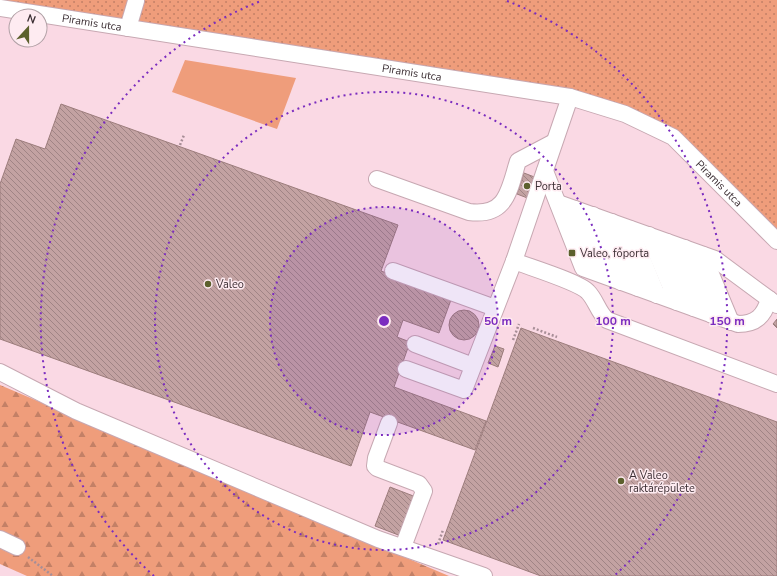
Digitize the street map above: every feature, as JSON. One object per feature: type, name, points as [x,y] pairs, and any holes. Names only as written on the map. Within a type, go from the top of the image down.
[{"type":"street","points":[[128,28],[136,1]]},
{"type":"street","name":"Piramis utca","points":[[0,8],[570,97],[625,114],[673,137],[777,240]]},
{"type":"street","points":[[406,369],[464,390],[514,261],[570,97]]},
{"type":"street","points":[[377,178],[469,212],[483,214],[492,212],[504,200],[518,161],[554,142]]},
{"type":"street","points":[[545,171],[583,268],[738,324],[755,321],[773,302],[714,259],[558,203]]},
{"type":"street","points":[[575,209],[601,274]]},
{"type":"street","points":[[593,215],[621,282]]},
{"type":"street","points":[[612,222],[638,288]]},
{"type":"street","points":[[630,229],[657,295]]},
{"type":"street","points":[[649,236],[677,302]]},
{"type":"street","points":[[667,242],[694,308]]},
{"type":"street","points":[[684,248],[712,315]]},
{"type":"street","points":[[703,255],[731,322]]},
{"type":"street","points":[[514,261],[582,286],[592,296],[598,309],[607,320],[777,384]]},
{"type":"street","points":[[393,271],[495,308]]},
{"type":"street","points":[[415,344],[473,366]]},
{"type":"street","points":[[0,372],[52,397],[76,411],[371,536],[484,576]]},
{"type":"street","points":[[389,423],[376,458],[375,466],[418,484],[424,491],[404,547]]},
{"type":"street","points":[[0,539],[17,548]]},
{"type":"path","points":[[180,145],[184,136]]},
{"type":"path","points":[[513,340],[519,324]]},
{"type":"path","points":[[533,328],[557,337]]},
{"type":"path","points":[[17,548],[53,576]]},
{"type":"green space","points":[[0,0],[777,0],[777,236],[675,135],[625,112],[48,14],[48,8],[12,8],[0,6]]},
{"type":"green space","points":[[185,60],[296,78],[277,129],[172,92]]},
{"type":"green space","points":[[0,385],[449,576],[27,576],[0,564]]},
{"type":"building","name":"Valeo","points":[[61,104],[398,225],[381,271],[452,297],[439,333],[403,320],[397,337],[410,342],[394,387],[486,421],[475,450],[370,412],[351,466],[0,339],[0,184],[16,139],[45,149]]},
{"type":"building","name":"Porta","points":[[524,173],[537,178],[530,199],[517,194]]},
{"type":"building","points":[[464,310],[475,314],[479,325],[475,336],[464,340],[453,336],[449,325],[453,314]]},
{"type":"building","points":[[777,319],[777,328],[773,324]]},
{"type":"building","name":"A Valeo raktárépülete","points":[[521,328],[777,422],[777,576],[541,576],[443,540]]},
{"type":"building","points":[[495,346],[504,349],[498,367],[488,363]]},
{"type":"building","points":[[390,487],[416,497],[401,536],[375,526]]},
{"type":"place","name":"Porta","points":[[527,186]]},
{"type":"place","name":"Valeo, főporta","points":[[572,253]]},
{"type":"place","name":"Valeo","points":[[208,284]]},
{"type":"place","name":"A Valeo raktárépülete","points":[[621,481]]}]
